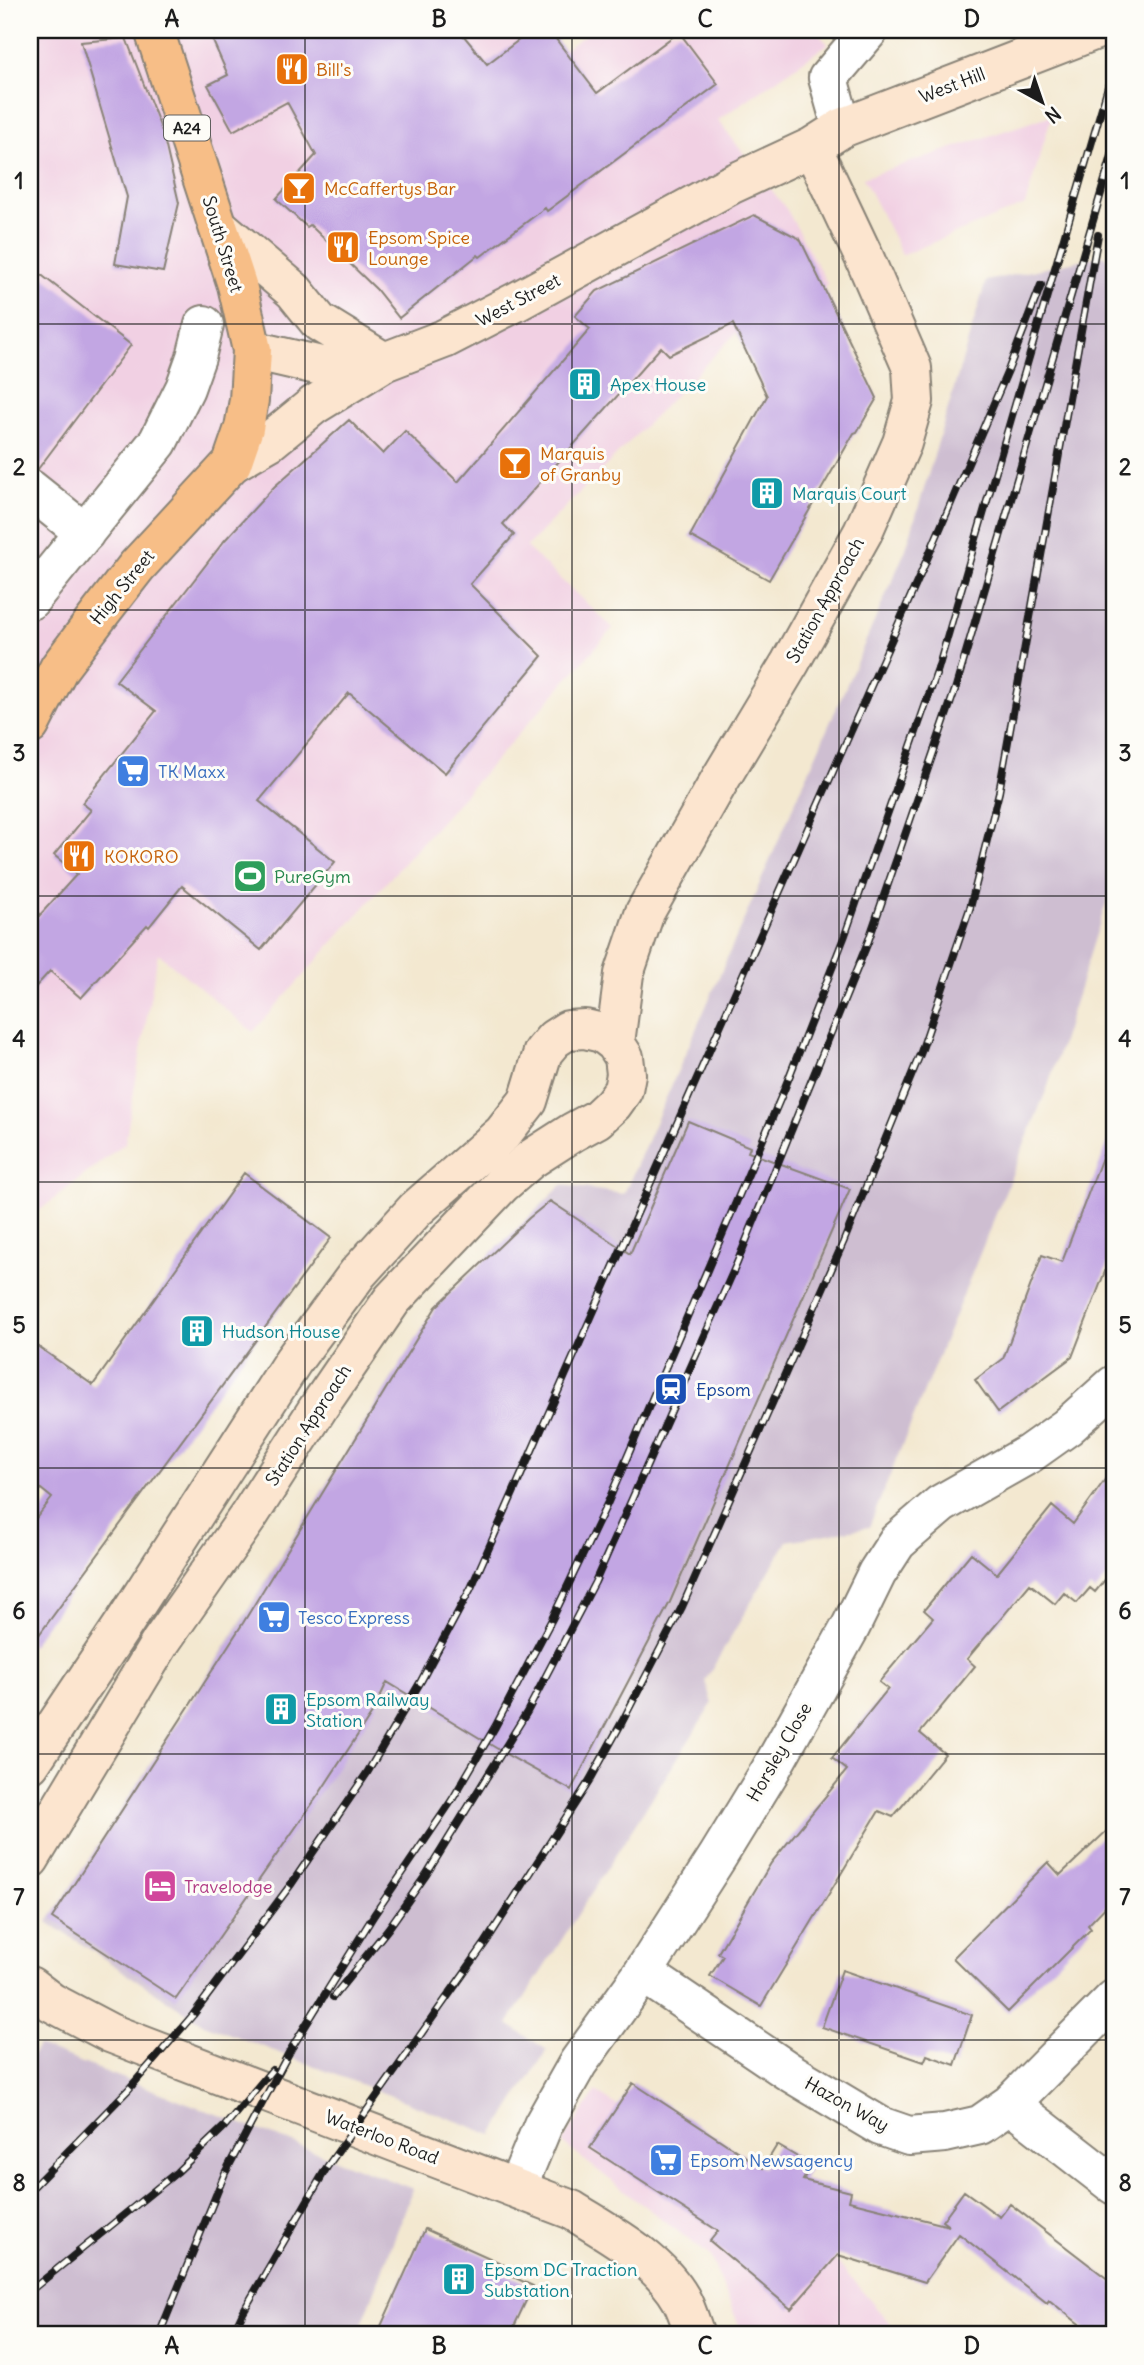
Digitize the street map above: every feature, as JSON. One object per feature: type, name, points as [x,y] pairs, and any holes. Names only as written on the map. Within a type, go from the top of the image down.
[{"type":"highway","name":"South Street","points":[[154,30],[237,285],[252,349],[249,400],[232,463]]},
{"type":"highway","name":"High Street","points":[[30,725],[59,668],[109,602],[145,557],[232,463]]},
{"type":"street","points":[[827,138],[828,78],[869,30]]},
{"type":"street","name":"West Hill","points":[[827,138],[1096,30]]},
{"type":"street","name":"West Street","points":[[232,463],[270,441],[314,405],[372,368],[444,339],[516,303],[730,185],[827,138]]},
{"type":"street","name":"Station Approach","points":[[30,1858],[160,1643],[248,1517],[392,1300],[501,1185],[531,1159],[597,1119],[614,1104],[623,1090],[626,1074],[624,1057],[615,1043],[624,975],[645,912],[863,532],[902,443],[914,401],[912,368],[827,138]]},
{"type":"street","points":[[219,227],[294,291],[319,322],[372,368]]},
{"type":"street","points":[[30,600],[158,442],[184,388],[204,325]]},
{"type":"street","points":[[252,349],[372,368]]},
{"type":"street","points":[[30,489],[85,533]]},
{"type":"street","points":[[30,1764],[293,1361],[358,1273],[416,1209],[503,1133],[528,1101],[543,1052],[554,1038],[568,1030],[585,1028],[602,1033],[615,1043]]},
{"type":"street","name":"Horsley Close","points":[[517,2188],[543,2125],[578,2063],[643,1973],[769,1771],[856,1616],[877,1573],[897,1542],[940,1504],[1029,1454],[1067,1427],[1114,1385]]},
{"type":"street","name":"Hazon Way","points":[[643,1973],[783,2068],[880,2126],[909,2136],[945,2133],[980,2125],[1010,2104],[1114,1999]]},
{"type":"street","name":"Waterloo Road","points":[[30,1986],[51,2002],[110,2033],[572,2210],[625,2244],[655,2268],[681,2299],[695,2335]]},
{"type":"street","points":[[1010,2104],[1114,2185]]},
{"type":"shaded area","points":[[30,30],[537,30],[561,52],[592,30],[815,30],[828,44],[718,120],[787,210],[828,285],[753,316],[526,547],[613,628],[253,1032],[158,953],[125,1143],[30,1218]]},
{"type":"shaded area","points":[[1052,115],[1025,205],[902,255],[863,178]]},
{"type":"shaded area","points":[[1104,255],[1114,268],[1114,878],[1048,1086],[869,1527],[787,1541],[705,1681],[712,1704],[508,2024],[547,2050],[493,2135],[204,2024],[48,1922],[195,1695],[436,1307],[562,1185],[624,1194],[906,549],[986,281]]},
{"type":"shaded area","points":[[38,2046],[413,2189],[358,2335],[30,2335],[30,2058]]},
{"type":"shaded area","points":[[596,2092],[804,2224],[900,2335],[743,2335],[710,2256],[562,2143]]},
{"type":"building","points":[[208,30],[459,30],[487,64],[532,30],[549,30],[597,93],[679,32],[718,84],[547,211],[545,208],[480,257],[478,255],[399,318],[376,289],[310,225],[307,227],[276,199],[316,155],[287,102],[233,131],[208,85],[228,75]]},
{"type":"building","points":[[126,38],[163,134],[179,203],[163,272],[115,264],[127,197],[81,42]]},
{"type":"building","points":[[754,215],[800,239],[877,398],[769,580],[690,536],[767,396],[733,324],[669,355],[661,347],[503,524],[514,535],[470,584],[542,656],[445,773],[349,693],[259,801],[335,862],[261,950],[182,886],[149,927],[147,925],[81,998],[50,971],[30,993],[30,926],[77,874],[54,855],[91,810],[82,803],[156,711],[116,681],[225,540],[274,487],[349,420],[383,454],[405,431],[458,482],[590,329],[575,316],[597,291]]},
{"type":"building","points":[[30,266],[131,345],[38,469],[30,468]]},
{"type":"building","points":[[688,1121],[750,1147],[748,1152],[850,1189],[670,1602],[571,1790],[387,1682],[374,1710],[319,1794],[176,1999],[52,1918],[243,1623],[436,1307],[550,1201],[630,1254]]},
{"type":"building","points":[[1111,1134],[1114,1135],[1114,1248],[1072,1357],[998,1412],[975,1380],[1003,1359],[1042,1255],[1062,1262]]},
{"type":"building","name":"Hudson House","points":[[244,1173],[331,1238],[30,1647],[30,1526],[52,1498],[30,1480],[30,1341],[93,1385]]},
{"type":"building","points":[[1114,1467],[1114,1569],[1095,1592],[1090,1588],[1077,1603],[1064,1593],[1055,1604],[1030,1584],[967,1659],[975,1666],[920,1733],[945,1754],[893,1817],[879,1811],[761,2006],[710,1976],[723,1956],[718,1953],[771,1863],[847,1770],[832,1758],[888,1689],[879,1682],[933,1618],[924,1610],[971,1553],[997,1574],[1052,1506],[1073,1524]]},
{"type":"building","points":[[1114,1824],[1114,1898],[1088,1925],[1091,1929],[1008,2012],[953,1958],[1048,1862],[1060,1875]]},
{"type":"building","points":[[842,1970],[972,2015],[955,2065],[927,2055],[924,2062],[822,2027]]},
{"type":"building","points":[[633,2083],[763,2168],[777,2145],[811,2165],[803,2180],[851,2192],[849,2201],[949,2226],[942,2221],[964,2191],[1000,2217],[1010,2204],[1114,2284],[1114,2335],[1093,2335],[1049,2300],[1047,2303],[959,2234],[925,2282],[838,2255],[791,2309],[710,2241],[718,2231],[590,2148]]},
{"type":"building","name":"Epsom DC Traction Substation","points":[[425,2229],[503,2264],[500,2271],[533,2286],[510,2335],[377,2335]]},
{"type":"railway","points":[[159,2335],[225,2173],[291,2049],[374,1915],[452,1800],[495,1727],[552,1619],[608,1502],[784,1090],[845,935],[938,669],[1114,66]]},
{"type":"railway","points":[[333,1997],[388,1929],[426,1875],[527,1712],[595,1582],[737,1263],[868,942],[955,690],[1114,149]]},
{"type":"railway","points":[[232,2335],[327,2167],[486,1942],[590,1780],[682,1607],[843,1243],[921,1052],[970,908],[999,792],[1098,235]]},
{"type":"railway","points":[[30,2190],[128,2090],[193,2015],[292,1883],[367,1773],[471,1588],[921,573],[1009,368],[1041,285]]},
{"type":"railway","points":[[30,2291],[177,2172],[224,2127],[272,2070]]},
{"type":"place","name":"Bill's","points":[[292,69]]},
{"type":"place","name":"McCaffertys Bar","points":[[299,188]]},
{"type":"place","name":"Epsom Spice Lounge","points":[[343,247]]},
{"type":"place","name":"Apex House","points":[[585,384]]},
{"type":"place","name":"Marquis of Granby","points":[[515,463]]},
{"type":"place","name":"Marquis Court","points":[[767,493]]},
{"type":"place","name":"TK Maxx","points":[[133,771]]},
{"type":"place","name":"KOKORO","points":[[79,856]]},
{"type":"place","name":"PureGym","points":[[250,876]]},
{"type":"place","name":"Hudson House","points":[[197,1331]]},
{"type":"place","name":"Epsom","points":[[671,1389]]},
{"type":"place","name":"Tesco Express","points":[[274,1617]]},
{"type":"place","name":"Epsom Railway Station","points":[[281,1709]]},
{"type":"place","name":"Travelodge","points":[[160,1886]]},
{"type":"place","name":"Epsom Newsagency","points":[[666,2160]]},
{"type":"place","name":"Epsom DC Traction Substation","points":[[459,2279]]}]
